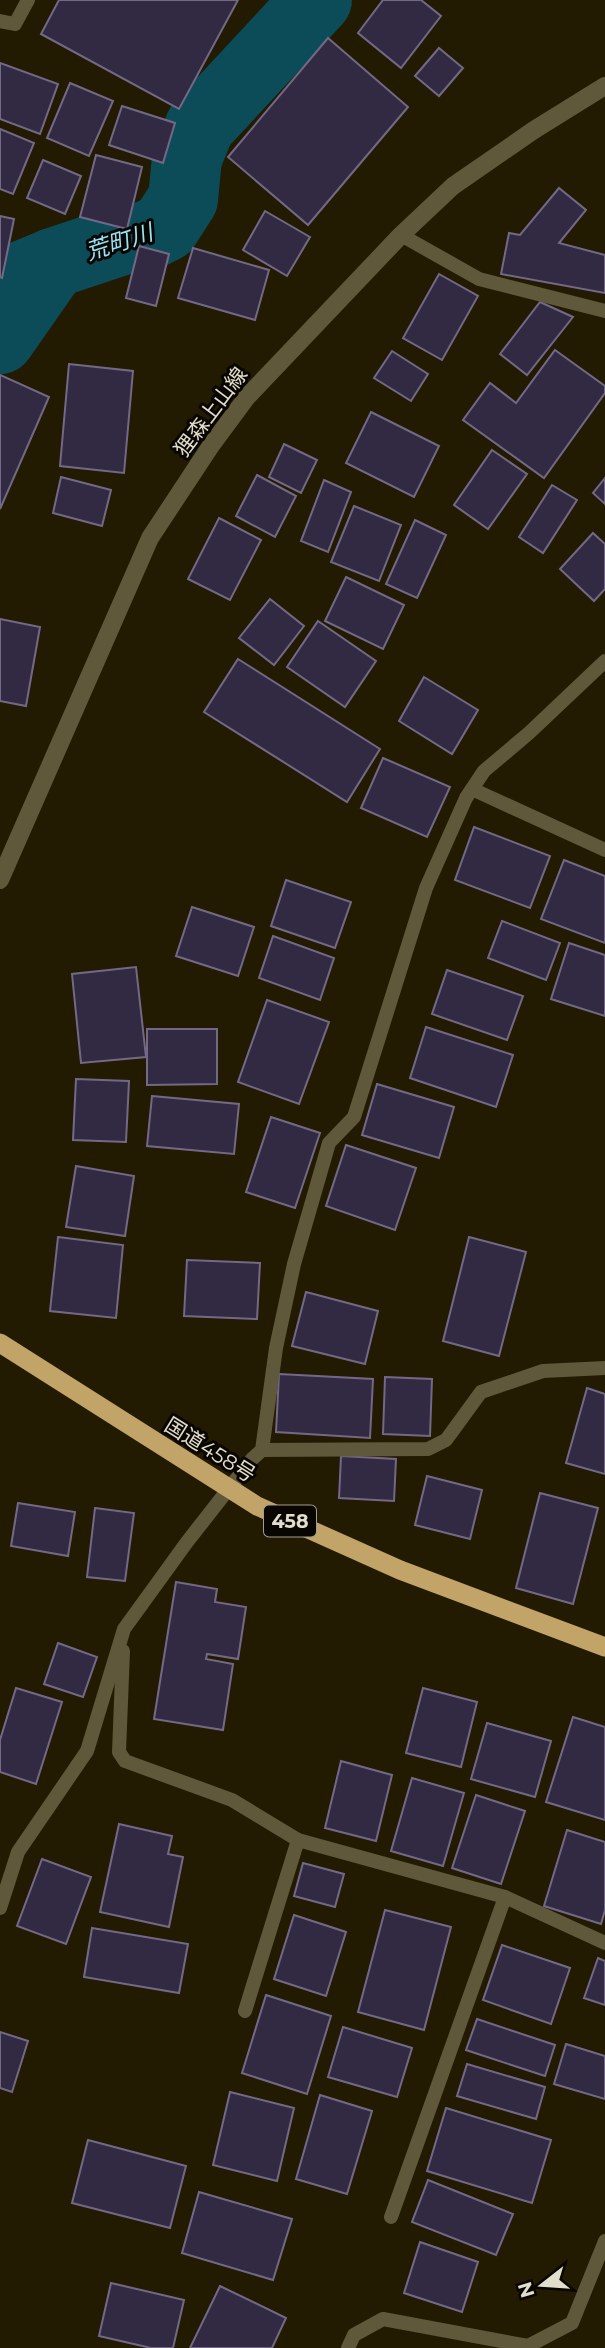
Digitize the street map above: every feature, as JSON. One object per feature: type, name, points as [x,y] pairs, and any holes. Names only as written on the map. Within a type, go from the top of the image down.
[{"type":"highway","name":"国道458号","points":[[0,1343],[257,1506],[400,1570],[605,1647]]},
{"type":"main road","name":"狸森上山線","points":[[0,880],[150,538],[210,447],[247,397],[401,235],[453,186],[534,130],[605,86]]},
{"type":"lane","points":[[0,21],[15,24],[28,0]]},
{"type":"lane","points":[[401,235],[479,279],[605,311]]},
{"type":"lane","points":[[0,1908],[18,1852],[87,1751],[124,1629],[187,1542],[257,1454],[294,1264],[329,1143],[354,1117],[426,888],[472,789],[484,771],[529,733],[605,661]]},
{"type":"lane","points":[[472,789],[605,850]]},
{"type":"lane","points":[[257,1454],[428,1449],[446,1440],[481,1392],[543,1371],[605,1368]]},
{"type":"lane","points":[[124,1629],[119,1752],[125,1761],[232,1800],[298,1840],[505,1897],[605,1943]]},
{"type":"lane","points":[[246,2011],[298,1840]]},
{"type":"lane","points":[[391,2217],[505,1897]]},
{"type":"lane","points":[[348,2348],[354,2335],[383,2319],[527,2346],[572,2323],[605,2241]]},
{"type":"building","points":[[59,0],[238,0],[179,109],[41,34]]},
{"type":"building","points":[[383,0],[421,0],[441,16],[401,68],[358,33]]},
{"type":"building","points":[[328,38],[408,107],[308,225],[228,157]]},
{"type":"building","points":[[439,48],[463,68],[439,96],[415,76]]},
{"type":"building","points":[[0,63],[58,84],[40,134],[0,119]]},
{"type":"building","points":[[70,83],[113,101],[89,156],[47,138]]},
{"type":"building","points":[[122,106],[175,123],[163,163],[109,145]]},
{"type":"building","points":[[0,129],[34,143],[13,194],[0,189]]},
{"type":"building","points":[[96,155],[142,167],[127,229],[80,217]]},
{"type":"building","points":[[43,160],[81,176],[65,214],[27,198]]},
{"type":"building","points":[[559,188],[586,210],[559,243],[605,255],[605,293],[501,274],[509,233],[520,235]]},
{"type":"building","points":[[265,211],[310,237],[287,276],[243,250]]},
{"type":"building","points":[[0,216],[14,219],[2,278],[0,277]]},
{"type":"building","points":[[139,246],[169,254],[156,306],[126,298]]},
{"type":"building","points":[[193,248],[269,270],[255,320],[178,298]]},
{"type":"building","points":[[439,274],[478,296],[442,360],[403,338]]},
{"type":"building","points":[[540,302],[573,317],[527,375],[500,354]]},
{"type":"building","points":[[555,350],[605,386],[605,393],[544,478],[463,420],[490,383],[516,403]]},
{"type":"building","points":[[392,351],[428,374],[411,401],[374,378]]},
{"type":"building","points":[[69,364],[133,371],[124,473],[60,466]]},
{"type":"building","points":[[0,375],[49,397],[0,509]]},
{"type":"building","points":[[371,412],[439,446],[414,497],[346,463]]},
{"type":"building","points":[[284,444],[317,460],[301,493],[269,477]]},
{"type":"building","points":[[492,450],[527,474],[488,529],[454,505]]},
{"type":"building","points":[[257,475],[296,496],[275,537],[236,516]]},
{"type":"building","points":[[61,477],[111,490],[102,526],[53,513]]},
{"type":"building","points":[[605,478],[605,504],[593,493]]},
{"type":"building","points":[[324,480],[351,492],[328,552],[301,541]]},
{"type":"building","points":[[552,485],[577,500],[543,553],[519,537]]},
{"type":"building","points":[[354,506],[401,525],[379,581],[331,562]]},
{"type":"building","points":[[219,518],[261,540],[230,600],[188,579]]},
{"type":"building","points":[[415,520],[446,535],[417,598],[386,584]]},
{"type":"building","points":[[593,533],[605,544],[605,589],[594,601],[560,569]]},
{"type":"building","points":[[346,577],[404,605],[383,649],[325,621]]},
{"type":"building","points":[[270,599],[304,626],[274,665],[239,638]]},
{"type":"building","points":[[0,619],[40,627],[26,706],[0,701]]},
{"type":"building","points":[[318,621],[376,661],[345,707],[287,667]]},
{"type":"building","points":[[238,659],[380,749],[347,802],[204,712]]},
{"type":"building","points":[[424,677],[478,710],[452,754],[399,721]]},
{"type":"building","points":[[383,758],[450,787],[427,837],[361,808]]},
{"type":"building","points":[[474,827],[550,856],[530,908],[455,880]]},
{"type":"building","points":[[564,860],[605,876],[605,943],[541,919]]},
{"type":"building","points":[[286,880],[351,902],[335,948],[271,926]]},
{"type":"building","points":[[192,907],[254,927],[238,976],[176,956]]},
{"type":"building","points":[[502,921],[560,943],[546,980],[488,958]]},
{"type":"building","points":[[273,936],[334,958],[320,1000],[259,978]]},
{"type":"building","points":[[569,943],[605,955],[605,1016],[551,999]]},
{"type":"building","points":[[136,967],[146,1057],[81,1063],[72,974]]},
{"type":"building","points":[[447,970],[523,996],[507,1040],[432,1014]]},
{"type":"building","points":[[267,1000],[329,1022],[299,1104],[238,1082]]},
{"type":"building","points":[[426,1027],[513,1055],[496,1107],[410,1078]]},
{"type":"building","points":[[147,1029],[217,1029],[217,1084],[147,1085]]},
{"type":"building","points":[[76,1079],[129,1081],[126,1142],[73,1140]]},
{"type":"building","points":[[377,1084],[454,1107],[439,1158],[362,1135]]},
{"type":"building","points":[[152,1096],[239,1104],[234,1154],[147,1146]]},
{"type":"building","points":[[271,1117],[320,1133],[295,1208],[246,1192]]},
{"type":"building","points":[[346,1145],[416,1168],[395,1230],[326,1206]]},
{"type":"building","points":[[76,1166],[134,1176],[125,1236],[66,1227]]},
{"type":"building","points":[[58,1237],[123,1245],[116,1318],[50,1311]]},
{"type":"building","points":[[469,1237],[526,1252],[499,1356],[443,1341]]},
{"type":"building","points":[[187,1260],[260,1263],[257,1319],[184,1316]]},
{"type":"building","points":[[306,1292],[378,1311],[365,1364],[292,1346]]},
{"type":"building","points":[[279,1374],[373,1379],[370,1438],[276,1432]]},
{"type":"building","points":[[385,1377],[432,1379],[430,1436],[383,1434]]},
{"type":"building","points":[[587,1388],[605,1394],[605,1474],[566,1463]]},
{"type":"building","points":[[341,1456],[396,1459],[394,1501],[339,1498]]},
{"type":"building","points":[[427,1476],[482,1490],[470,1539],[415,1525]]},
{"type":"building","points":[[540,1493],[598,1508],[573,1604],[516,1588]]},
{"type":"building","points":[[18,1503],[75,1512],[68,1556],[11,1546]]},
{"type":"building","points":[[95,1508],[134,1513],[125,1581],[87,1577]]},
{"type":"building","points":[[176,1582],[217,1589],[215,1602],[246,1607],[238,1659],[207,1654],[206,1659],[233,1664],[223,1730],[154,1719]]},
{"type":"building","points":[[58,1643],[97,1657],[83,1697],[44,1684]]},
{"type":"building","points":[[16,1688],[62,1702],[36,1784],[0,1772],[0,1740]]},
{"type":"building","points":[[423,1688],[477,1702],[461,1767],[406,1753]]},
{"type":"building","points":[[573,1717],[605,1727],[605,1820],[546,1802]]},
{"type":"building","points":[[487,1723],[551,1741],[535,1797],[471,1779]]},
{"type":"building","points":[[341,1761],[392,1775],[376,1841],[325,1828]]},
{"type":"building","points":[[412,1778],[464,1793],[443,1866],[391,1851]]},
{"type":"building","points":[[476,1795],[525,1811],[501,1884],[452,1868]]},
{"type":"building","points":[[119,1824],[172,1836],[168,1854],[183,1857],[169,1927],[100,1912]]},
{"type":"building","points":[[567,1830],[605,1842],[605,1910],[601,1924],[544,1906]]},
{"type":"building","points":[[42,1859],[91,1877],[66,1944],[17,1926]]},
{"type":"building","points":[[303,1863],[344,1874],[335,1907],[294,1896]]},
{"type":"building","points":[[385,1910],[451,1927],[424,2030],[358,2012]]},
{"type":"building","points":[[294,1915],[346,1932],[326,1996],[274,1979]]},
{"type":"building","points":[[92,1928],[188,1944],[179,1993],[84,1977]]},
{"type":"building","points":[[502,1945],[570,1968],[551,2024],[483,2000]]},
{"type":"building","points":[[598,1958],[605,1961],[605,2005],[584,1998]]},
{"type":"building","points":[[266,1995],[331,2016],[307,2094],[242,2073]]},
{"type":"building","points":[[477,2019],[555,2045],[545,2076],[466,2050]]},
{"type":"building","points":[[343,2027],[412,2048],[397,2097],[328,2077]]},
{"type":"building","points":[[0,2032],[28,2041],[12,2092],[0,2088]]},
{"type":"building","points":[[566,2044],[605,2056],[605,2099],[554,2084]]},
{"type":"building","points":[[467,2064],[545,2087],[536,2119],[457,2096]]},
{"type":"building","points":[[230,2092],[294,2108],[277,2181],[213,2165]]},
{"type":"building","points":[[320,2095],[372,2111],[347,2194],[296,2179]]},
{"type":"building","points":[[446,2108],[551,2140],[532,2203],[427,2171]]},
{"type":"building","points":[[88,2140],[186,2166],[170,2228],[72,2203]]},
{"type":"building","points":[[428,2180],[513,2214],[496,2255],[412,2222]]},
{"type":"building","points":[[199,2192],[292,2219],[273,2280],[182,2253]]},
{"type":"building","points":[[420,2242],[478,2262],[462,2312],[404,2293]]},
{"type":"building","points":[[111,2283],[184,2300],[173,2348],[151,2348],[99,2336]]},
{"type":"building","points":[[220,2286],[286,2318],[272,2348],[190,2348]]},
{"type":"waterway","name":"荒町川","points":[[0,285],[53,263],[122,240],[147,236],[165,227],[183,199],[187,158],[200,126],[317,0]]},
{"type":"waterway","name":"荒町川","points":[[0,339],[53,263]]}]
